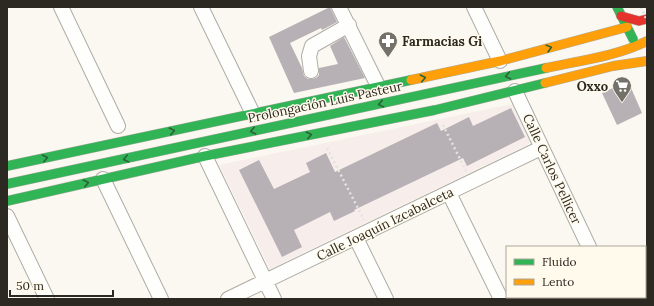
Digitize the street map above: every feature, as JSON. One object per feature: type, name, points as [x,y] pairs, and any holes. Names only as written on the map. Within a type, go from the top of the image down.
[{"type":"main road","points":[[7,201],[205,156],[435,110],[515,92],[613,66],[646,63],[617,7]]},
{"type":"main road","points":[[621,16],[639,21],[647,20]]},
{"type":"main road","name":"Prolongación Luis Pasteur","points":[[8,163],[379,88],[500,61],[627,27]]},
{"type":"main road","name":"Prolongación Luis Pasteur","points":[[7,184],[614,53],[637,46],[647,41]]},
{"type":"street","points":[[61,7],[118,126]]},
{"type":"street","points":[[201,7],[254,114]]},
{"type":"street","points":[[339,7],[379,88]]},
{"type":"street","points":[[474,7],[500,61]]},
{"type":"street","points":[[311,71],[309,56],[312,46],[349,25]]},
{"type":"street","name":"Calle Carlos Pellicer","points":[[515,92],[589,246]]},
{"type":"street","name":"Calle Joaquín Izcabalceta","points":[[228,299],[542,148]]},
{"type":"street","points":[[205,156],[274,299]]},
{"type":"street","points":[[103,179],[161,299]]},
{"type":"street","points":[[449,193],[501,299]]},
{"type":"street","points":[[7,216],[47,299]]},
{"type":"street","points":[[356,238],[386,299]]},
{"type":"path","points":[[640,7],[647,20]]},
{"type":"path","points":[[435,110],[471,182]]},
{"type":"path","points":[[320,133],[369,231]]},
{"type":"shaded area","points":[[513,104],[531,143],[270,269],[219,165]]},
{"type":"building","points":[[330,7],[337,22],[290,43],[302,68],[304,76],[308,79],[316,78],[319,75],[319,68],[338,64],[330,46],[344,37],[365,78],[294,93],[269,37]]},
{"type":"building","name":"Oxxo","points":[[628,81],[642,113],[617,125],[602,93]]},
{"type":"building","points":[[511,108],[525,137],[467,166],[463,158],[334,221],[330,212],[294,230],[302,247],[282,257],[239,170],[259,160],[274,189],[310,172],[306,163],[326,153],[335,172],[437,123],[441,131],[469,117],[473,126]]},
{"type":"traffic: fast","points":[[617,7],[633,39]]},
{"type":"traffic: fast","points":[[7,184],[546,68]]},
{"type":"traffic: fast","points":[[7,166],[411,80]]},
{"type":"traffic: fast","points":[[7,201],[205,156],[435,110],[545,83]]},
{"type":"traffic: slow","points":[[411,80],[500,61],[627,27]]},
{"type":"traffic: slow","points":[[546,68],[623,51],[647,41]]},
{"type":"traffic: slow","points":[[545,83],[613,66],[647,61]]},
{"type":"traffic: jam","points":[[621,16],[639,21],[647,19]]},
{"type":"place","name":"Farmacias Gi","points":[[388,58]]},
{"type":"place","name":"Oxxo","points":[[622,103]]}]
